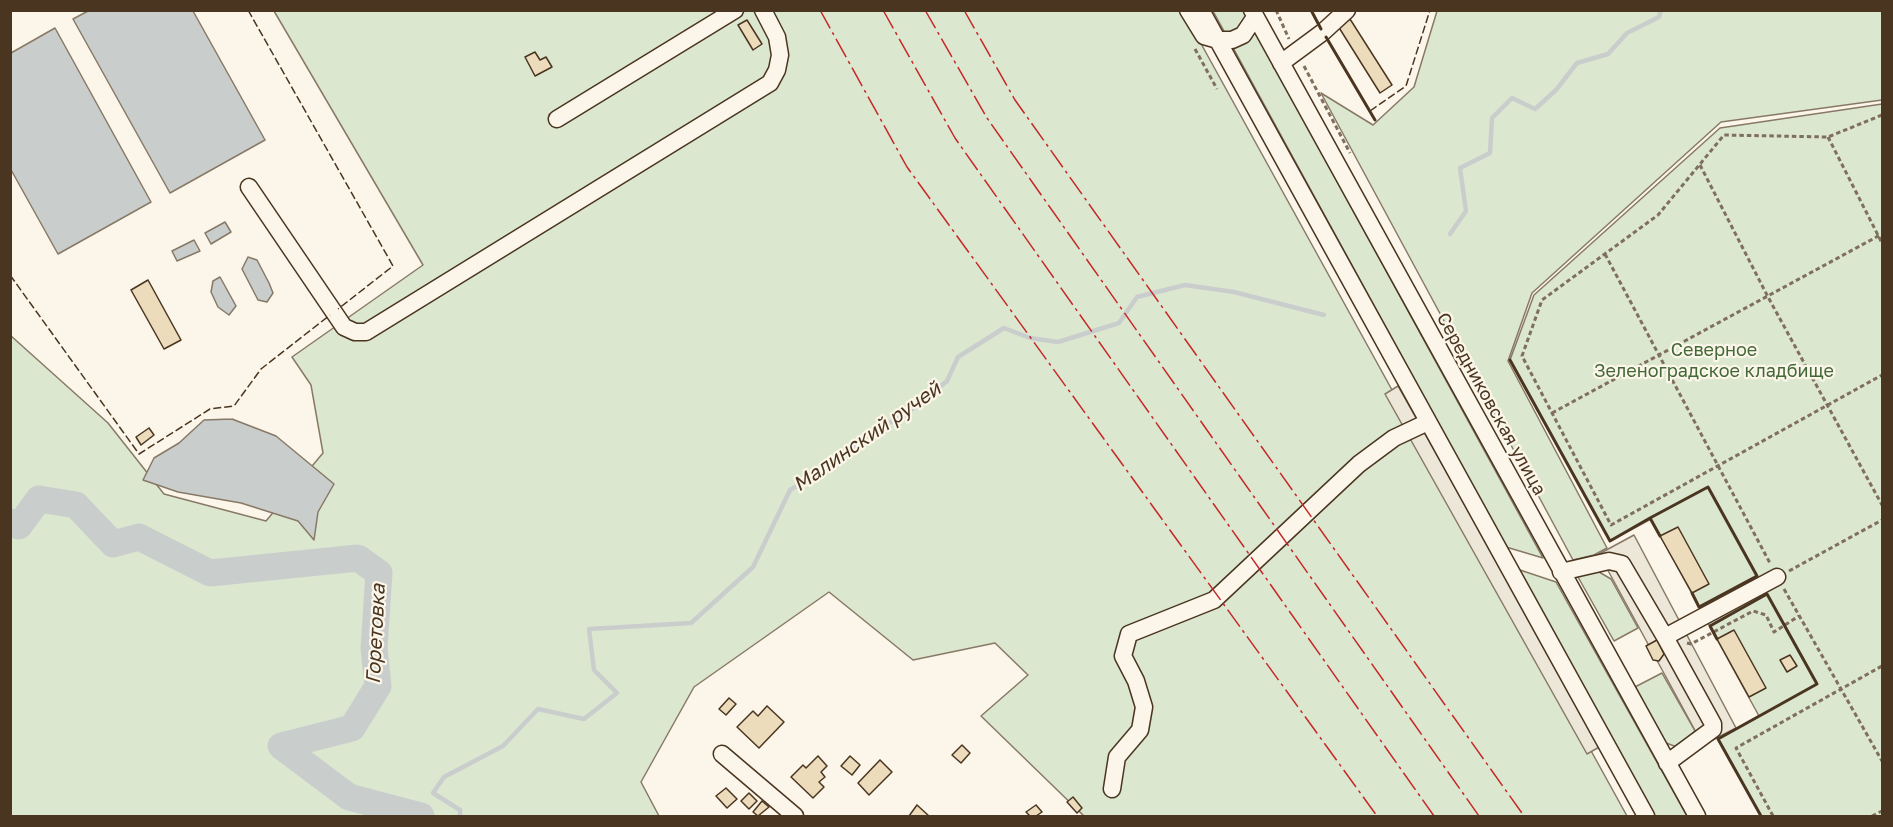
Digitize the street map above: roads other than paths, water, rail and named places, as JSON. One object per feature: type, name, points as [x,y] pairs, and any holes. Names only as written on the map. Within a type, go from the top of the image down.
[{"type":"street","points":[[557,119],[735,10]]},
{"type":"street","points":[[249,187],[344,327],[355,332],[366,332],[770,82],[777,70],[780,55],[777,37],[763,10]]},
{"type":"street","points":[[1188,10],[1204,36],[1218,40],[1232,40],[1243,34],[1253,14]]},
{"type":"street","points":[[1201,10],[1646,816]]},
{"type":"street","points":[[1281,63],[1347,10]]},
{"type":"street","name":"Середниковская улица","points":[[1253,14],[1697,816]]},
{"type":"street","points":[[1112,789],[1118,757],[1140,730],[1143,707],[1136,681],[1123,656],[1128,634],[1214,600],[1359,464],[1394,438],[1428,422]]},
{"type":"street","points":[[1561,572],[1609,561],[1622,564],[1665,637],[1713,724],[1713,729],[1667,764]]},
{"type":"street","points":[[1665,637],[1777,577]]},
{"type":"street","points":[[722,754],[795,816]]},
{"type":"waterway","name":"Малинский ручей","points":[[1450,234],[1466,211],[1460,168],[1490,153],[1492,118],[1512,98],[1535,109],[1556,90],[1577,63],[1608,54],[1627,33],[1659,17],[1661,10]]},
{"type":"waterway","name":"Малинский ручей","points":[[460,816],[460,810],[433,793],[444,777],[503,746],[538,709],[584,719],[617,693],[594,670],[589,629],[691,623],[753,567],[790,490],[835,464],[870,433],[906,414],[947,381],[958,357],[1004,328],[1030,338],[1058,342],[1119,323],[1137,297],[1185,285],[1234,292],[1324,315]]},
{"type":"waterway","name":"Горетовка","points":[[10,522],[19,526],[39,499],[76,505],[113,544],[139,537],[210,573],[358,558],[379,573],[374,648],[378,686],[352,728],[281,746],[349,797],[421,816]]},
{"type":"park label","name":"Северное Зеленоградское кладбище","points":[[1714,360]]}]
